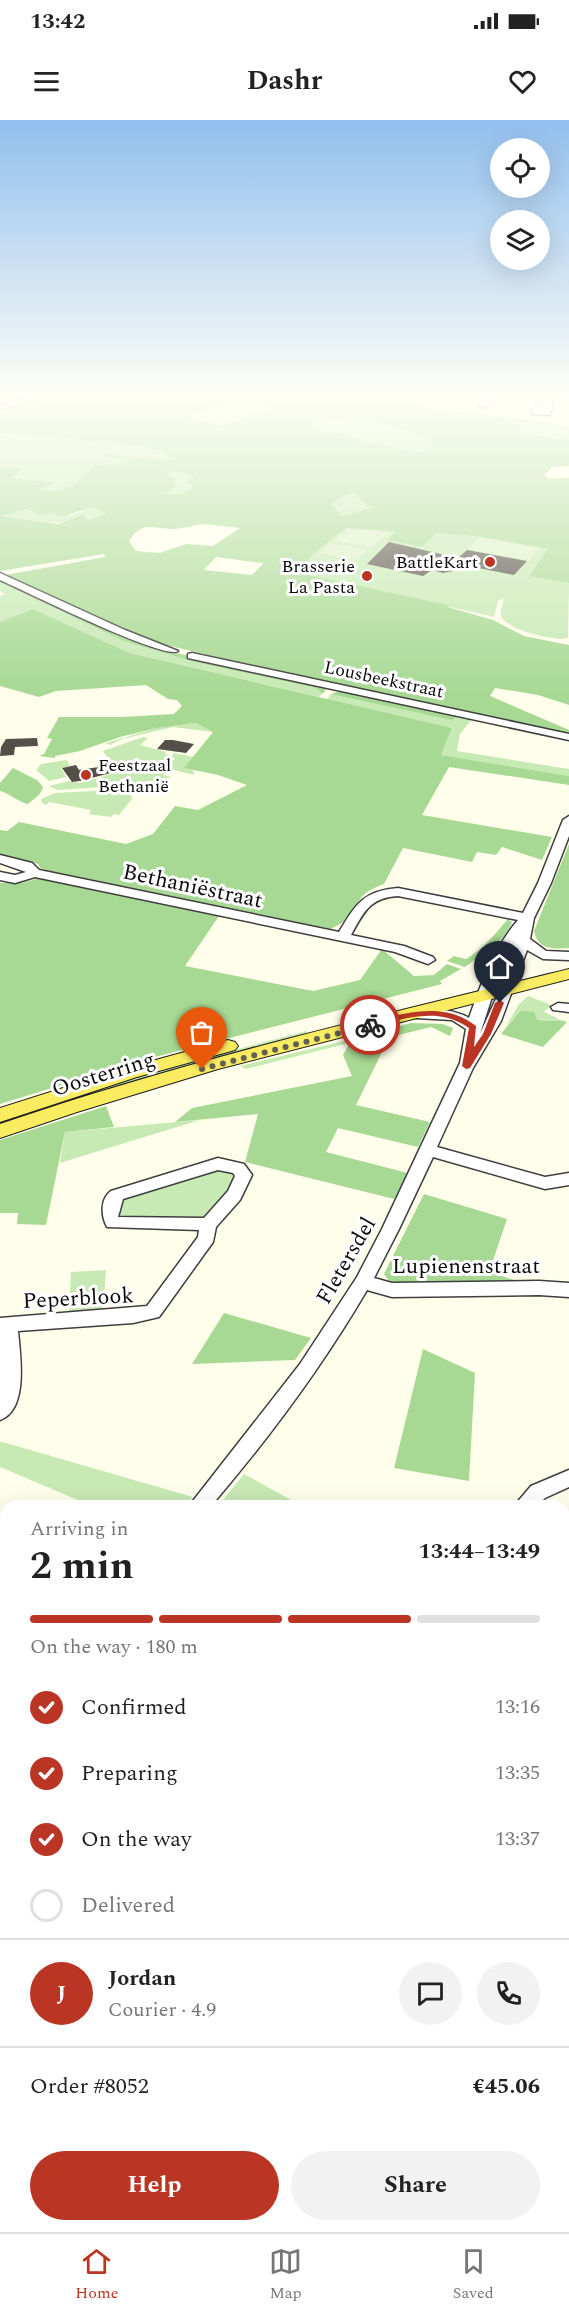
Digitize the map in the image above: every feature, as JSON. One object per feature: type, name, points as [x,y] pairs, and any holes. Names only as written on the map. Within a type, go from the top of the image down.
[{"type":"main road","name":"Oosterring","points":[[0,1131],[202,1069],[416,1013],[569,959]]},
{"type":"main road","name":"Oosterring","points":[[0,1115],[130,1073],[499,985],[569,974]]},
{"type":"street","points":[[0,576],[120,632],[173,651]]},
{"type":"street","name":"Lousbeekstraat","points":[[192,656],[569,737]]},
{"type":"street","name":"Fletersdel","points":[[466,1066],[473,1028],[524,941],[527,918],[569,820]]},
{"type":"street","name":"Bethaniëstraat","points":[[0,859],[27,866],[35,873]]},
{"type":"street","name":"Bethaniëstraat","points":[[0,876],[15,879],[35,873],[399,949],[428,960]]},
{"type":"street","points":[[343,937],[368,898],[381,892],[398,892],[527,918]]},
{"type":"street","name":"Fletersdel","points":[[204,1500],[237,1462],[298,1381],[363,1282],[408,1196],[466,1066],[487,1034],[513,934],[527,918]]},
{"type":"street","points":[[524,941],[543,955],[569,959]]},
{"type":"street","points":[[416,1013],[456,1016],[473,1028]]},
{"type":"street","points":[[429,1150],[545,1184],[569,1179]]},
{"type":"street","name":"Peperblook","points":[[4,1324],[148,1315],[157,1309],[207,1238],[208,1225],[241,1184],[243,1175],[238,1168],[226,1164],[211,1165],[113,1198],[110,1217],[111,1221],[118,1225],[190,1223],[208,1225]]},
{"type":"street","name":"Lupienenstraat","points":[[363,1282],[392,1290],[539,1287],[569,1290]]},
{"type":"street","points":[[0,1412],[5,1408],[11,1389],[4,1324]]},
{"type":"street","points":[[530,1500],[538,1492],[569,1478]]},
{"type":"green space","points":[[0,496],[344,496],[331,504],[342,516],[373,507],[368,506],[358,496],[569,496],[569,583],[529,576],[548,549],[480,537],[436,533],[422,547],[387,540],[396,532],[346,528],[313,554],[299,573],[447,605],[493,620],[524,636],[569,645],[569,705],[538,695],[495,688],[490,696],[569,730],[569,734],[328,683],[166,645],[5,575],[105,557],[104,554],[0,571]],"holes":[[[94,507],[107,514],[88,520],[82,515],[59,524],[1,516],[27,509],[40,515],[53,513],[61,517]],[[203,524],[240,528],[213,546],[187,544],[159,553],[136,551],[129,541],[134,534],[144,528],[177,529]],[[216,557],[263,564],[252,575],[204,570]]]},
{"type":"green space","points":[[343,496],[359,496],[373,507],[342,516],[330,504]]},
{"type":"green space","points":[[94,507],[108,514],[93,519],[66,522],[0,516],[27,509],[40,515],[53,513],[70,516]]},
{"type":"green space","points":[[346,528],[397,532],[388,539],[436,533],[480,537],[549,549],[529,575],[569,583],[568,638],[532,634],[512,626],[501,616],[503,598],[498,601],[494,617],[299,573],[313,554]]},
{"type":"green space","points":[[348,529],[390,532],[371,547],[334,541]]},
{"type":"green space","points":[[480,537],[540,548],[529,561],[468,549]]},
{"type":"green space","points":[[332,543],[368,550],[356,560],[319,553]]},
{"type":"green space","points":[[0,582],[123,641],[194,662],[316,688],[322,694],[319,697],[130,653],[33,609],[0,622],[0,596],[5,594],[0,591]]},
{"type":"green space","points":[[0,582],[11,583],[136,641],[168,651],[323,687],[326,690],[322,694],[316,688],[194,662],[123,641]]},
{"type":"green space","points":[[33,609],[130,653],[452,728],[441,755],[569,776],[569,785],[449,767],[422,815],[552,837],[542,860],[502,847],[496,855],[477,852],[472,862],[403,848],[384,884],[368,891],[347,919],[331,929],[211,907],[52,872],[40,868],[38,864],[0,855],[0,830],[7,831],[19,822],[126,844],[153,834],[175,806],[198,810],[247,785],[218,775],[184,768],[213,732],[196,723],[157,728],[120,737],[80,751],[55,756],[55,758],[39,756],[44,754],[52,739],[47,738],[59,717],[174,714],[182,706],[177,700],[168,699],[146,685],[56,691],[39,697],[0,686],[0,622]]},
{"type":"green space","points":[[340,691],[457,716],[452,720],[331,694]]},
{"type":"green space","points":[[331,694],[472,719],[460,734],[457,751],[569,769],[569,776],[441,755],[452,728],[327,700]]},
{"type":"green space","points":[[196,723],[213,732],[173,727],[122,739],[110,745],[106,743],[157,728]]},
{"type":"green space","points":[[143,737],[148,738],[140,745],[166,752],[165,754],[170,755],[166,760],[173,761],[175,758],[171,757],[174,753],[193,757],[185,767],[193,770],[194,775],[169,769],[164,775],[171,777],[162,783],[58,790],[49,786],[69,781],[80,783],[115,773],[110,767],[113,765],[103,751]]},
{"type":"green space","points":[[67,760],[70,766],[61,768],[66,777],[49,781],[36,770],[41,764]]},
{"type":"green space","points":[[13,768],[37,780],[43,787],[40,794],[28,804],[0,791],[0,783]]},
{"type":"green space","points":[[129,789],[132,799],[119,815],[114,814],[111,817],[89,814],[91,810],[49,802],[46,805],[41,799],[55,793]]},
{"type":"green space","points":[[569,844],[569,948],[552,948],[539,942],[534,931]]},
{"type":"green space","points":[[36,879],[219,916],[185,966],[313,991],[360,980],[382,949],[414,976],[434,975],[447,964],[461,969],[440,981],[442,984],[143,1060],[0,1104],[0,883],[22,883]]},
{"type":"green space","points":[[508,919],[512,922],[504,936],[492,948],[465,967],[447,961],[454,956],[466,959],[478,951]]},
{"type":"green space","points":[[528,996],[551,1005],[544,1012],[559,1019],[543,1020],[520,1011],[505,1028],[519,1004]]},
{"type":"green space","points":[[520,1011],[534,1012],[537,1019],[541,1020],[567,1022],[543,1047],[501,1034]]},
{"type":"green space","points":[[411,1023],[443,1024],[453,1028],[450,1036],[431,1027],[374,1041],[373,1047],[383,1050],[356,1105],[430,1122],[418,1147],[338,1128],[326,1152],[408,1173],[394,1199],[245,1162],[258,1114],[175,1122],[192,1108],[352,1076],[343,1055],[352,1039]]},
{"type":"green space","points":[[306,1031],[309,1036],[0,1127],[0,1119],[162,1069]]},
{"type":"green space","points":[[352,1039],[349,1043],[246,1069],[240,1066]]},
{"type":"green space","points":[[106,1106],[114,1127],[65,1132],[46,1225],[17,1224],[18,1213],[0,1213],[0,1140]]},
{"type":"green space","points":[[200,1120],[79,1157],[60,1163],[65,1132]]},
{"type":"green space","points":[[216,1166],[239,1175],[210,1218],[116,1217],[116,1201]]},
{"type":"green space","points":[[424,1194],[507,1219],[489,1272],[517,1281],[394,1282],[388,1280],[384,1274]]},
{"type":"green space","points":[[106,1270],[103,1310],[69,1311],[71,1272]]},
{"type":"green space","points":[[224,1313],[311,1338],[295,1360],[192,1364]]},
{"type":"green space","points":[[423,1349],[475,1373],[469,1481],[394,1468]]},
{"type":"green space","points":[[0,1442],[193,1497],[190,1500],[78,1500],[0,1467]]},
{"type":"green space","points":[[244,1474],[291,1500],[223,1500]]},
{"type":"building","points":[[389,542],[458,558],[467,550],[527,561],[514,575],[463,565],[458,570],[443,573],[432,570],[423,576],[367,564]]},
{"type":"building","points":[[37,738],[38,746],[15,747],[14,755],[0,756],[1,747],[6,739]]},
{"type":"building","points":[[165,740],[194,744],[186,753],[157,749]]},
{"type":"building","name":"Feestzaal Bethanië","points":[[125,763],[126,769],[72,782],[62,768],[76,765],[79,770]]},
{"type":"way so far","points":[[202,1069],[370,1025]]},
{"type":"place","name":"BattleKart","points":[[490,562]]},
{"type":"place","name":"Brasserie La Pasta","points":[[367,576]]},
{"type":"place","name":"Feestzaal Bethanië","points":[[86,775]]},
{"type":"route","points":[[370,1025],[416,1013],[447,1014],[460,1017],[473,1028],[466,1066],[487,1034],[500,1003]]}]
